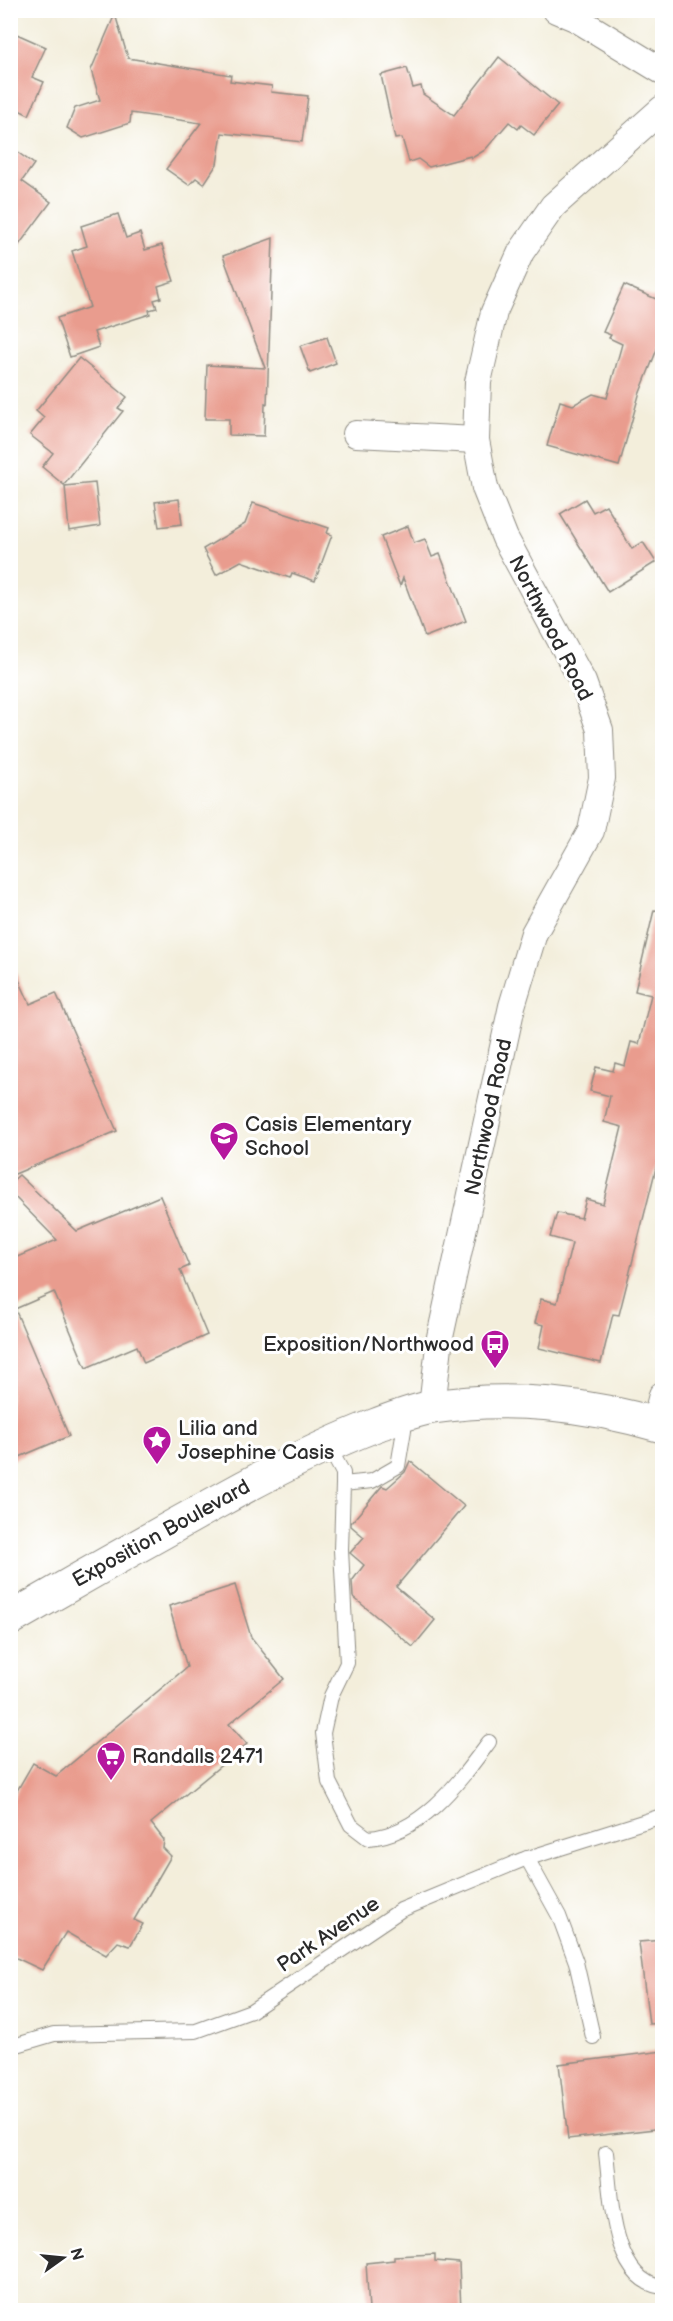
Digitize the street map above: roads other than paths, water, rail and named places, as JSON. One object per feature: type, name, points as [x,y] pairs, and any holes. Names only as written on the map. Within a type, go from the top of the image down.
[{"type":"street","points":[[556,10],[575,18],[663,71]]},
{"type":"street","name":"Northwood Road","points":[[432,1407],[440,1337],[512,1006],[534,933],[591,831],[602,778],[600,730],[583,681],[504,538],[485,488],[476,440],[478,382],[494,312],[521,252],[552,206],[663,109]]},
{"type":"street","points":[[356,434],[476,440]]},
{"type":"street","name":"Exposition Boulevard","points":[[10,1619],[124,1552],[327,1444],[400,1416],[432,1407],[496,1401],[660,1415]]},
{"type":"lane","points":[[343,1484],[372,1481],[398,1466],[404,1430],[400,1416]]},
{"type":"lane","points":[[327,1444],[343,1473],[341,1550],[347,1663],[331,1696],[323,1733],[329,1782],[351,1825],[368,1838],[388,1837],[409,1827],[467,1772],[489,1742]]},
{"type":"lane","name":"Park Avenue","points":[[10,2047],[54,2034],[196,2031],[251,2011],[401,1910],[527,1858],[663,1816]]},
{"type":"lane","points":[[527,1858],[559,1916],[576,1962],[592,2037]]},
{"type":"lane","points":[[606,2153],[616,2236],[633,2269],[650,2286],[663,2287]]},
{"type":"place","name":"Casis Elementary School","points":[[224,1162]]},
{"type":"place","name":"Exposition/Northwood","points":[[495,1370]]},
{"type":"place","name":"Lilia and Josephine Casis","points":[[157,1466]]},
{"type":"place","name":"Randalls 2471","points":[[111,1782]]}]
